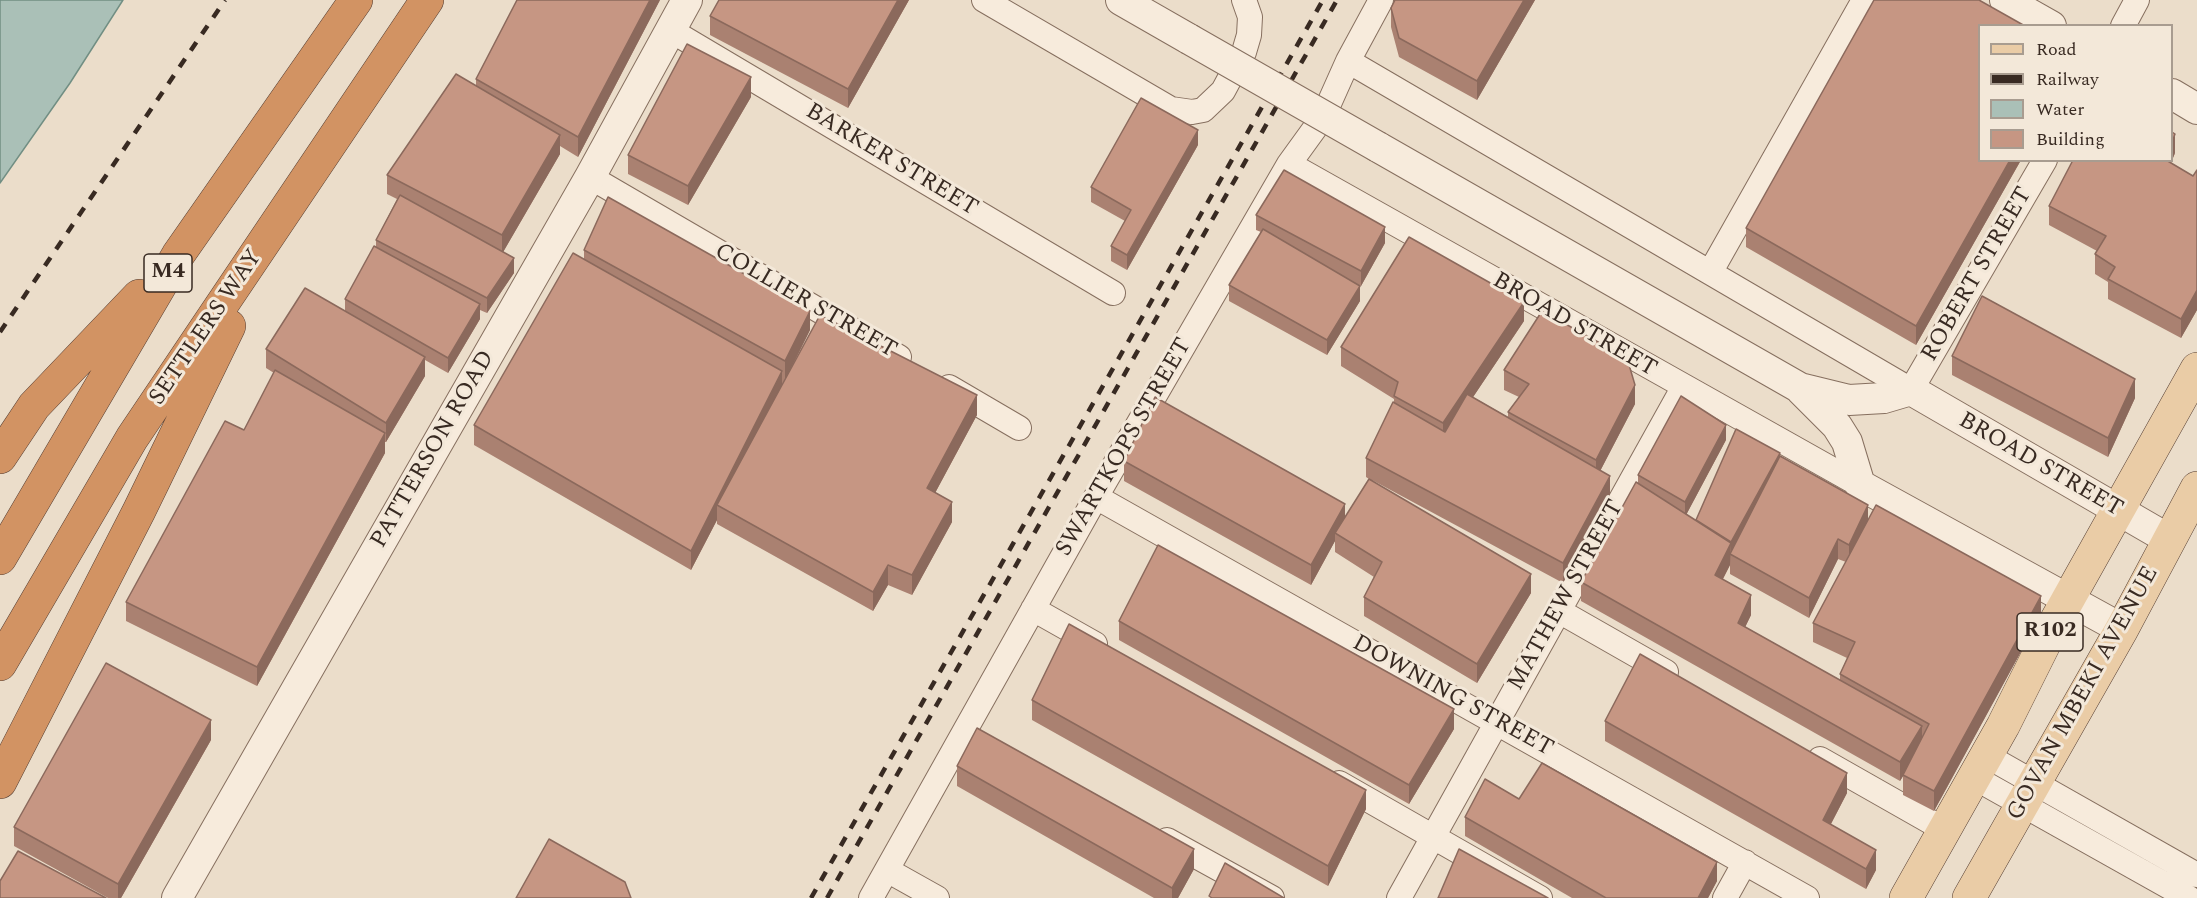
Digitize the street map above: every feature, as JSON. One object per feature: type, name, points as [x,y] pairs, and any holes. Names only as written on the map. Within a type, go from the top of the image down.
[{"type":"highway","name":"M4","points":[[0,558],[178,255],[356,0]]},
{"type":"highway","name":"SETTLERS WAY","points":[[0,664],[132,438],[428,0]]},
{"type":"highway","points":[[0,782],[139,511],[279,222]]},
{"type":"highway","points":[[0,458],[34,406],[178,255]]},
{"type":"main road","name":"R102","points":[[1906,898],[1981,767],[2068,599],[2197,369]]},
{"type":"main road","name":"GOVAN MBEKI AVENUE","points":[[1969,898],[2122,629],[2197,488]]},
{"type":"street","name":"PATTERSON ROAD","points":[[177,898],[590,177],[687,0]]},
{"type":"street","points":[[984,0],[1171,109],[1192,112],[1203,110],[1223,91],[1244,52],[1249,35],[1250,17],[1244,0]]},
{"type":"street","points":[[1121,0],[1800,388],[1849,400],[1884,398],[1911,390]]},
{"type":"street","name":"SWARTKOPS STREET","points":[[871,898],[975,735],[1034,609],[1096,497],[1289,164],[1323,117],[1348,61],[1381,0]]},
{"type":"street","points":[[1711,271],[1864,0]]},
{"type":"street","points":[[2006,0],[2048,24]]},
{"type":"street","points":[[2124,24],[2138,0]]},
{"type":"street","name":"BARKER STREET","points":[[670,30],[1113,293]]},
{"type":"street","name":"BROAD STREET","points":[[1348,61],[2170,540]]},
{"type":"street","points":[[2173,95],[2197,109]]},
{"type":"street","name":"ROBERT STREET","points":[[1911,390],[2044,162]]},
{"type":"street","name":"BROAD STREET","points":[[1289,164],[1683,388],[2122,629]]},
{"type":"street","name":"COLLIER STREET","points":[[590,177],[1019,428]]},
{"type":"street","name":"MATHEW STREET","points":[[1399,898],[1683,388]]},
{"type":"street","points":[[1800,388],[1837,426],[1847,442],[1860,485]]},
{"type":"street","name":"DOWNING STREET","points":[[1096,497],[1808,898]]},
{"type":"street","points":[[1034,609],[1115,655]]},
{"type":"street","points":[[1559,611],[1691,686]]},
{"type":"street","points":[[1803,749],[1946,830]]},
{"type":"street","points":[[1981,767],[2029,795],[2189,898]]},
{"type":"street","points":[[1320,772],[1540,898]]},
{"type":"street","points":[[2029,795],[2197,875]]},
{"type":"street","points":[[1149,831],[1272,898]]},
{"type":"street","points":[[1725,898],[1745,862]]},
{"type":"street","points":[[887,870],[937,898]]},
{"type":"water","points":[[0,0],[123,0],[70,83],[0,183]]},
{"type":"building","points":[[517,0],[650,0],[578,137],[476,79]]},
{"type":"building","points":[[719,0],[898,0],[848,89],[710,16]]},
{"type":"building","points":[[1395,0],[1524,0],[1477,81],[1399,38],[1391,8]]},
{"type":"building","points":[[1874,0],[1979,0],[2021,24],[1978,24],[1978,162],[2009,162],[1916,326],[1746,228]]},
{"type":"building","points":[[687,44],[751,77],[688,186],[628,155]]},
{"type":"building","points":[[456,74],[560,135],[502,235],[387,175]]},
{"type":"building","points":[[1141,98],[1198,130],[1127,255],[1111,246],[1131,210],[1091,187]]},
{"type":"building","points":[[2072,162],[2169,162],[2193,176],[2197,170],[2197,290],[2181,319],[2108,279],[2115,267],[2095,254],[2106,236],[2049,206]]},
{"type":"building","points":[[1284,170],[1385,227],[1361,271],[1256,215]]},
{"type":"building","points":[[400,195],[514,258],[487,298],[376,240]]},
{"type":"building","points":[[608,197],[810,311],[785,361],[584,250]]},
{"type":"building","points":[[1263,229],[1360,286],[1327,340],[1229,285]]},
{"type":"building","points":[[1409,237],[1524,302],[1443,423],[1394,396],[1398,382],[1341,347]]},
{"type":"building","points":[[374,246],[480,304],[448,358],[345,299]]},
{"type":"building","points":[[573,253],[782,371],[691,551],[474,425]]},
{"type":"building","points":[[305,288],[425,357],[386,423],[266,349]]},
{"type":"building","points":[[1982,296],[2135,379],[2108,438],[1952,356]]},
{"type":"building","points":[[1542,311],[1627,358],[1635,385],[1596,460],[1508,412],[1529,384],[1504,370]]},
{"type":"building","points":[[820,315],[977,395],[927,488],[952,502],[912,575],[888,565],[873,592],[717,505]]},
{"type":"building","points":[[275,370],[385,433],[257,667],[126,602],[225,421],[244,430]]},
{"type":"building","points":[[1467,394],[1610,476],[1563,563],[1366,458],[1393,402],[1445,432]]},
{"type":"building","points":[[1681,396],[1726,425],[1685,502],[1638,475]]},
{"type":"building","points":[[1155,397],[1345,504],[1311,565],[1124,461]]},
{"type":"building","points":[[1736,429],[1780,453],[1731,542],[1696,520]]},
{"type":"building","points":[[1780,456],[1868,505],[1849,545],[1838,539],[1809,598],[1730,554]]},
{"type":"building","points":[[1369,479],[1531,574],[1477,664],[1364,597],[1382,562],[1335,533]]},
{"type":"building","points":[[1636,482],[1731,543],[1715,575],[1751,595],[1738,623],[1922,726],[1900,762],[1581,582]]},
{"type":"building","points":[[1876,505],[2041,596],[1934,791],[1903,775],[1929,724],[1840,674],[1855,642],[1813,623]]},
{"type":"building","points":[[1158,545],[1454,709],[1409,785],[1119,621]]},
{"type":"building","points":[[1069,624],[1366,790],[1328,866],[1032,700]]},
{"type":"building","points":[[1640,654],[1847,773],[1823,820],[1876,850],[1866,869],[1605,721]]},
{"type":"building","points":[[106,663],[211,720],[118,884],[14,827]]},
{"type":"building","points":[[977,728],[1194,849],[1172,888],[957,766]]},
{"type":"building","points":[[1542,763],[1717,862],[1698,898],[1606,898],[1465,817],[1485,779],[1519,799]]},
{"type":"building","points":[[549,839],[625,882],[631,898],[516,898]]},
{"type":"building","points":[[1459,849],[1548,898],[1438,898]]},
{"type":"building","points":[[18,851],[106,898],[0,898],[0,881]]},
{"type":"building","points":[[1225,863],[1284,898],[1212,898],[1209,896]]},
{"type":"railway","points":[[0,332],[225,0]]},
{"type":"railway","points":[[811,898],[1323,0]]},
{"type":"railway","points":[[827,898],[1337,0]]}]
